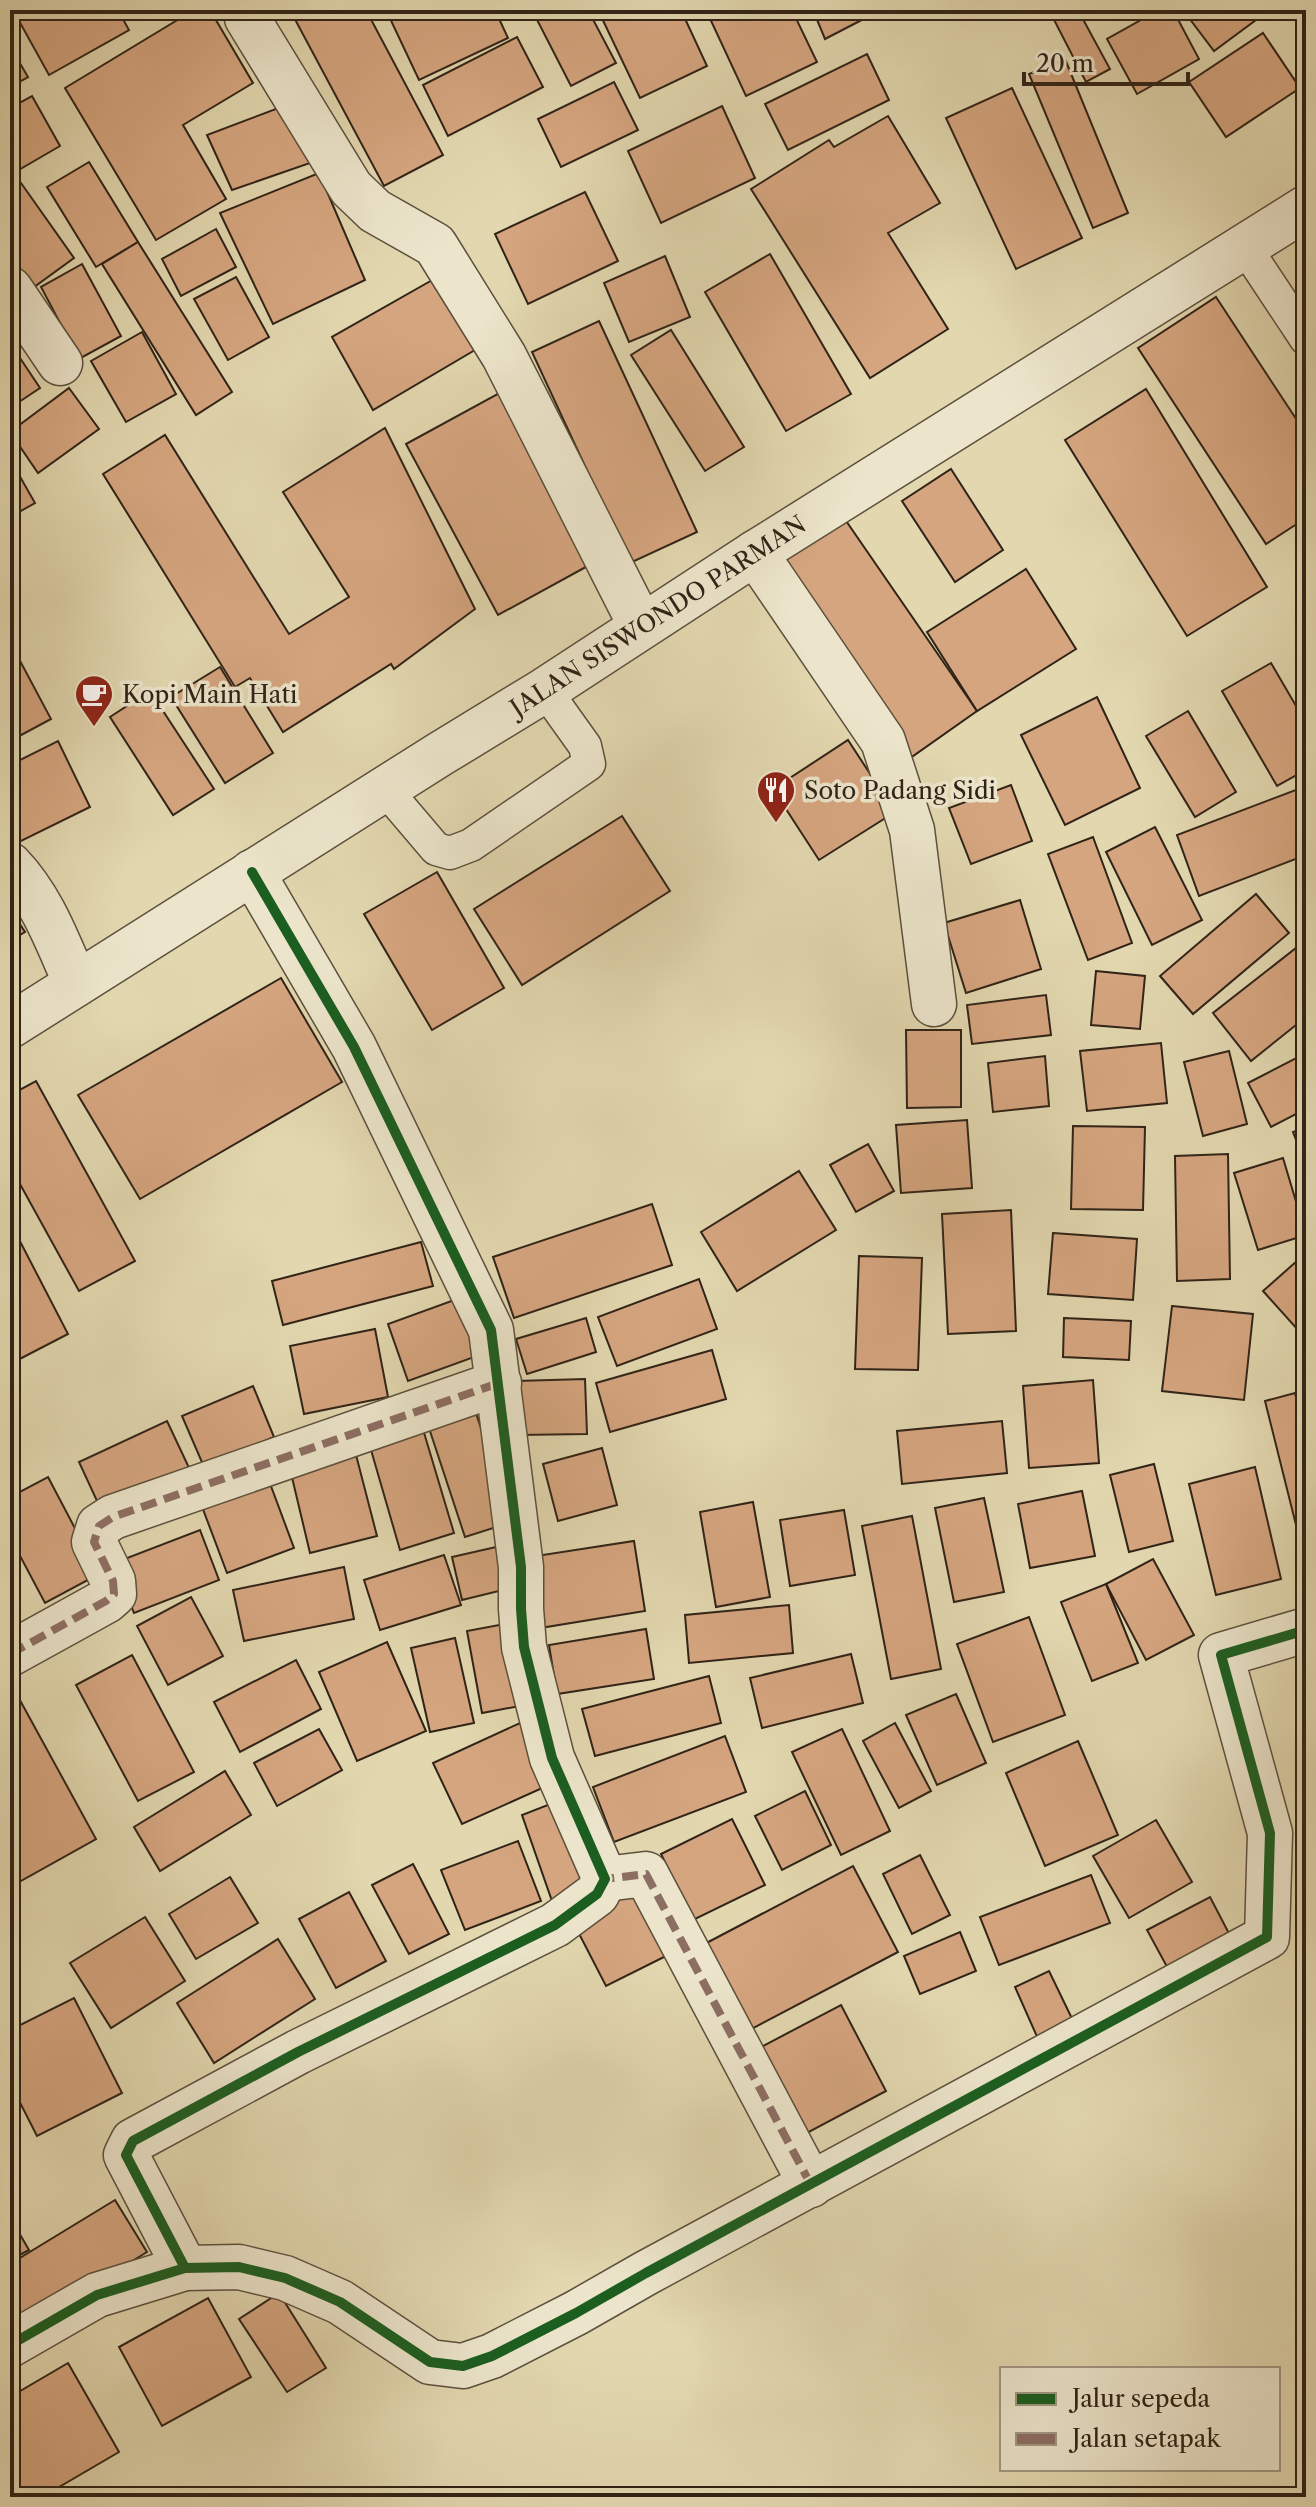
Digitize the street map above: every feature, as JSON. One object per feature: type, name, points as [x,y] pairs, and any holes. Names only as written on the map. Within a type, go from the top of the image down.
[{"type":"street","points":[[247,18],[351,188],[375,211],[435,245],[504,356],[641,626]]},
{"type":"street","name":"JALAN SISWONDO PARMAN","points":[[10,1026],[1306,208]]},
{"type":"street","points":[[10,289],[60,363]]},
{"type":"street","points":[[755,553],[883,741],[912,830],[934,1004]]},
{"type":"street","points":[[10,865],[24,880],[51,926],[76,984]]},
{"type":"street","points":[[252,872],[354,1047],[491,1330],[520,1554],[524,1647],[552,1758],[605,1879]]},
{"type":"street","points":[[10,1654],[114,1594],[113,1581],[94,1542],[99,1526],[113,1517],[499,1383]]},
{"type":"street","points":[[10,2345],[97,2295],[185,2268],[239,2267],[285,2278],[340,2302],[430,2362],[463,2366],[492,2356],[576,2313],[1267,1937],[1270,1833],[1221,1655],[1306,1630]]},
{"type":"street","points":[[605,1879],[646,1874],[811,2185]]},
{"type":"street","points":[[185,2268],[126,2155],[133,2141],[298,2052],[555,1925],[597,1894],[605,1879]]},
{"type":"lane","points":[[1245,247],[1306,339]]},
{"type":"lane","points":[[385,789],[436,849],[450,853],[471,845],[589,764],[585,746],[545,690]]},
{"type":"building","points":[[13,10],[118,10],[129,30],[49,75]]},
{"type":"building","points":[[194,10],[210,10],[253,83],[183,125],[226,199],[156,240],[65,88]]},
{"type":"building","points":[[290,10],[366,10],[443,155],[384,186]]},
{"type":"building","points":[[386,10],[495,10],[508,38],[419,80]]},
{"type":"building","points":[[532,10],[588,10],[616,63],[571,86]]},
{"type":"building","points":[[598,10],[681,10],[707,66],[640,98]]},
{"type":"building","points":[[706,10],[792,10],[817,62],[746,96]]},
{"type":"building","points":[[813,10],[881,10],[825,39]]},
{"type":"building","points":[[1049,10],[1078,10],[1110,69],[1086,82]]},
{"type":"building","points":[[1159,10],[1173,10],[1199,59],[1137,94],[1107,39]]},
{"type":"building","points":[[1183,10],[1261,10],[1264,14],[1214,51]]},
{"type":"building","points":[[1263,33],[1300,88],[1226,137],[1189,82]]},
{"type":"building","points":[[517,37],[543,87],[448,136],[423,85]]},
{"type":"building","points":[[10,46],[28,77],[10,87]]},
{"type":"building","points":[[867,54],[889,100],[788,150],[765,104]]},
{"type":"building","points":[[1065,59],[1128,213],[1093,228],[1029,74]]},
{"type":"building","points":[[614,82],[638,130],[561,167],[538,119]]},
{"type":"building","points":[[1012,88],[1082,238],[1016,269],[946,118]]},
{"type":"building","points":[[32,96],[60,146],[10,175],[10,108]]},
{"type":"building","points":[[289,104],[313,162],[232,190],[207,135]]},
{"type":"building","points":[[722,106],[755,178],[661,223],[628,151]]},
{"type":"building","points":[[888,116],[940,203],[888,233],[948,329],[870,378],[751,189],[829,140],[834,147]]},
{"type":"building","points":[[89,162],[138,242],[96,267],[47,187]]},
{"type":"building","points":[[319,173],[365,280],[273,324],[220,213]]},
{"type":"building","points":[[21,183],[74,258],[23,295],[10,277],[10,190]]},
{"type":"building","points":[[585,192],[618,261],[528,304],[495,234]]},
{"type":"building","points":[[216,229],[236,267],[181,296],[162,259]]},
{"type":"building","points":[[138,242],[232,392],[196,415],[102,264]]},
{"type":"building","points":[[770,254],[851,394],[786,431],[705,292]]},
{"type":"building","points":[[665,256],[690,317],[629,342],[604,283]]},
{"type":"building","points":[[82,264],[121,336],[79,359],[41,287]]},
{"type":"building","points":[[236,277],[269,337],[228,360],[194,299]]},
{"type":"building","points":[[434,279],[475,350],[373,410],[332,337]]},
{"type":"building","points":[[1216,297],[1306,434],[1306,518],[1266,544],[1138,348]]},
{"type":"building","points":[[599,321],[697,532],[630,563],[532,352]]},
{"type":"building","points":[[671,330],[744,447],[705,471],[631,355]]},
{"type":"building","points":[[142,332],[176,394],[126,422],[91,361]]},
{"type":"building","points":[[20,358],[40,388],[10,408],[10,365]]},
{"type":"building","points":[[69,388],[99,429],[38,473],[10,432]]},
{"type":"building","points":[[1146,389],[1267,587],[1187,636],[1065,440]]},
{"type":"building","points":[[503,391],[595,562],[498,615],[406,444]]},
{"type":"building","points":[[385,428],[475,609],[394,669],[391,664],[283,732],[250,678],[235,687],[103,474],[165,435],[289,634],[349,597],[283,492]]},
{"type":"building","points":[[10,459],[35,503],[10,517]]},
{"type":"building","points":[[951,469],[1003,550],[955,582],[902,501]]},
{"type":"building","points":[[842,515],[977,711],[906,761],[771,565]]},
{"type":"building","points":[[1026,569],[1076,649],[977,711],[927,632]]},
{"type":"building","points":[[10,642],[51,719],[10,741]]},
{"type":"building","points":[[1271,663],[1306,723],[1306,770],[1277,786],[1222,691]]},
{"type":"building","points":[[220,667],[273,753],[225,783],[171,697]]},
{"type":"building","points":[[150,691],[214,789],[173,815],[110,717]]},
{"type":"building","points":[[1097,697],[1140,788],[1065,825],[1021,735]]},
{"type":"building","points":[[1188,711],[1236,792],[1195,817],[1146,736]]},
{"type":"building","points":[[848,740],[895,812],[819,860],[773,789]]},
{"type":"building","points":[[58,741],[90,807],[19,842],[10,823],[10,765]]},
{"type":"building","points":[[1011,785],[1032,841],[971,864],[949,808]]},
{"type":"building","points":[[1301,788],[1306,802],[1306,855],[1199,896],[1177,835]]},
{"type":"building","points":[[622,816],[670,891],[522,985],[474,909]]},
{"type":"building","points":[[1155,827],[1202,920],[1152,945],[1106,852]]},
{"type":"building","points":[[1093,837],[1132,943],[1088,960],[1048,854]]},
{"type":"building","points":[[437,872],[504,988],[432,1030],[364,914]]},
{"type":"building","points":[[1256,894],[1289,933],[1193,1014],[1160,976]]},
{"type":"building","points":[[1020,900],[1041,969],[966,993],[944,923]]},
{"type":"building","points":[[10,909],[25,932],[10,941]]},
{"type":"building","points":[[1296,948],[1306,960],[1306,1017],[1251,1061],[1213,1013]]},
{"type":"building","points":[[1096,971],[1145,976],[1140,1029],[1091,1025]]},
{"type":"building","points":[[281,978],[342,1082],[140,1199],[78,1095]]},
{"type":"building","points":[[1046,995],[1051,1035],[972,1044],[967,1005]]},
{"type":"building","points":[[906,1030],[961,1030],[961,1107],[907,1108]]},
{"type":"building","points":[[1161,1043],[1167,1103],[1087,1111],[1080,1051]]},
{"type":"building","points":[[1229,1051],[1247,1124],[1203,1136],[1184,1062]]},
{"type":"building","points":[[1302,1055],[1306,1063],[1306,1109],[1271,1127],[1248,1083]]},
{"type":"building","points":[[1045,1056],[1049,1106],[993,1112],[988,1063]]},
{"type":"building","points":[[36,1081],[135,1261],[79,1291],[10,1166],[10,1095]]},
{"type":"building","points":[[967,1120],[972,1188],[901,1193],[896,1125]]},
{"type":"building","points":[[1073,1126],[1145,1127],[1143,1210],[1071,1209]]},
{"type":"building","points":[[1306,1127],[1306,1166],[1293,1132]]},
{"type":"building","points":[[868,1144],[894,1191],[856,1212],[830,1165]]},
{"type":"building","points":[[1228,1154],[1230,1279],[1177,1281],[1175,1156]]},
{"type":"building","points":[[1283,1158],[1306,1235],[1258,1250],[1234,1173]]},
{"type":"building","points":[[799,1171],[836,1230],[737,1291],[701,1232]]},
{"type":"building","points":[[652,1204],[672,1265],[514,1318],[493,1257]]},
{"type":"building","points":[[1011,1210],[1016,1331],[948,1334],[942,1214]]},
{"type":"building","points":[[10,1222],[68,1334],[10,1364]]},
{"type":"building","points":[[1053,1233],[1137,1239],[1133,1300],[1048,1294]]},
{"type":"building","points":[[421,1242],[433,1286],[283,1325],[272,1281]]},
{"type":"building","points":[[1306,1253],[1306,1339],[1263,1291]]},
{"type":"building","points":[[859,1256],[922,1258],[918,1370],[855,1369]]},
{"type":"building","points":[[699,1279],[717,1329],[617,1366],[598,1317]]},
{"type":"building","points":[[468,1295],[488,1352],[408,1381],[388,1324]]},
{"type":"building","points":[[1172,1306],[1253,1314],[1244,1400],[1162,1391]]},
{"type":"building","points":[[586,1318],[596,1352],[527,1374],[516,1339]]},
{"type":"building","points":[[1064,1318],[1131,1321],[1129,1360],[1063,1357]]},
{"type":"building","points":[[375,1329],[388,1397],[304,1414],[290,1346]]},
{"type":"building","points":[[712,1350],[726,1399],[610,1432],[596,1383]]},
{"type":"building","points":[[585,1379],[587,1434],[517,1435],[516,1381]]},
{"type":"building","points":[[1093,1380],[1099,1463],[1029,1468],[1023,1386]]},
{"type":"building","points":[[253,1386],[274,1437],[204,1467],[182,1416]]},
{"type":"building","points":[[1295,1393],[1306,1438],[1306,1530],[1298,1533],[1265,1401]]},
{"type":"building","points":[[472,1401],[512,1522],[465,1537],[425,1416]]},
{"type":"building","points":[[167,1421],[191,1472],[103,1514],[79,1462]]},
{"type":"building","points":[[1002,1421],[1007,1473],[902,1484],[897,1431]]},
{"type":"building","points":[[422,1426],[454,1533],[400,1550],[369,1443]]},
{"type":"building","points":[[602,1448],[617,1505],[558,1521],[543,1464]]},
{"type":"building","points":[[355,1451],[377,1536],[310,1553],[290,1469]]},
{"type":"building","points":[[1154,1464],[1173,1541],[1129,1552],[1110,1475]]},
{"type":"building","points":[[1255,1467],[1281,1579],[1216,1595],[1189,1484]]},
{"type":"building","points":[[265,1470],[294,1548],[227,1573],[198,1496]]},
{"type":"building","points":[[48,1477],[99,1574],[45,1603],[10,1537],[10,1497]]},
{"type":"building","points":[[1082,1491],[1095,1556],[1030,1568],[1018,1504]]},
{"type":"building","points":[[984,1498],[1004,1592],[954,1602],[935,1508]]},
{"type":"building","points":[[753,1502],[770,1597],[716,1607],[700,1512]]},
{"type":"building","points":[[844,1510],[855,1575],[790,1586],[780,1520]]},
{"type":"building","points":[[912,1516],[941,1669],[891,1679],[862,1526]]},
{"type":"building","points":[[200,1530],[219,1580],[134,1613],[114,1563]]},
{"type":"building","points":[[634,1541],[645,1611],[534,1629],[523,1558]]},
{"type":"building","points":[[505,1545],[515,1587],[462,1600],[452,1557]]},
{"type":"building","points":[[444,1555],[461,1605],[380,1630],[364,1580]]},
{"type":"building","points":[[1153,1559],[1194,1635],[1146,1660],[1106,1584]]},
{"type":"building","points":[[344,1567],[354,1619],[244,1641],[233,1590]]},
{"type":"building","points":[[1106,1584],[1138,1663],[1092,1681],[1061,1602]]},
{"type":"building","points":[[191,1597],[223,1656],[168,1685],[137,1626]]},
{"type":"building","points":[[789,1605],[793,1653],[689,1663],[685,1615]]},
{"type":"building","points":[[1029,1617],[1065,1715],[993,1742],[957,1644]]},
{"type":"building","points":[[510,1623],[525,1705],[482,1713],[467,1631]]},
{"type":"building","points":[[646,1629],[654,1679],[557,1694],[549,1645]]},
{"type":"building","points":[[455,1638],[474,1723],[430,1732],[411,1648]]},
{"type":"building","points":[[387,1642],[426,1731],[357,1761],[319,1672]]},
{"type":"building","points":[[851,1654],[863,1703],[762,1728],[750,1678]]},
{"type":"building","points":[[132,1655],[194,1772],[138,1801],[76,1685]]},
{"type":"building","points":[[296,1660],[321,1709],[240,1752],[214,1702]]},
{"type":"building","points":[[709,1676],[721,1723],[595,1756],[582,1709]]},
{"type":"building","points":[[10,1682],[96,1839],[10,1887]]},
{"type":"building","points":[[956,1694],[986,1763],[937,1785],[906,1715]]},
{"type":"building","points":[[520,1723],[549,1785],[462,1824],[433,1763]]},
{"type":"building","points":[[895,1723],[931,1791],[899,1808],[863,1741]]},
{"type":"building","points":[[319,1729],[342,1770],[277,1806],[254,1763]]},
{"type":"building","points":[[842,1729],[890,1831],[841,1855],[792,1752]]},
{"type":"building","points":[[725,1736],[746,1792],[614,1842],[593,1787]]},
{"type":"building","points":[[1078,1741],[1118,1835],[1045,1866],[1006,1773]]},
{"type":"building","points":[[225,1771],[251,1815],[160,1871],[134,1827]]},
{"type":"building","points":[[805,1791],[831,1845],[782,1870],[755,1816]]},
{"type":"building","points":[[558,1801],[588,1888],[552,1901],[522,1815]]},
{"type":"building","points":[[732,1819],[765,1885],[693,1920],[661,1854]]},
{"type":"building","points":[[1156,1820],[1192,1882],[1129,1918],[1093,1856]]},
{"type":"building","points":[[518,1841],[541,1901],[465,1930],[441,1870]]},
{"type":"building","points":[[920,1855],[950,1915],[912,1934],[883,1874]]},
{"type":"building","points":[[413,1864],[449,1934],[409,1954],[372,1885]]},
{"type":"building","points":[[853,1866],[898,1952],[740,2035],[695,1949]]},
{"type":"building","points":[[1091,1875],[1110,1923],[999,1965],[980,1917]]},
{"type":"building","points":[[230,1877],[258,1923],[196,1959],[169,1914]]},
{"type":"building","points":[[636,1891],[668,1955],[606,1986],[573,1922]]},
{"type":"building","points":[[349,1892],[386,1961],[336,1988],[299,1919]]},
{"type":"building","points":[[1210,1897],[1234,1943],[1172,1976],[1147,1930]]},
{"type":"building","points":[[145,1917],[185,1981],[111,2028],[70,1963]]},
{"type":"building","points":[[960,1932],[976,1971],[920,1994],[904,1956]]},
{"type":"building","points":[[278,1939],[315,1999],[214,2063],[177,2003]]},
{"type":"building","points":[[1049,1971],[1079,2033],[1043,2050],[1015,1987]]},
{"type":"building","points":[[74,1998],[122,2093],[37,2136],[10,2083],[10,2030]]},
{"type":"building","points":[[841,2005],[886,2091],[790,2142],[744,2056]]},
{"type":"building","points":[[115,2200],[147,2252],[10,2336],[10,2264]]},
{"type":"building","points":[[10,2217],[29,2250],[10,2260]]},
{"type":"building","points":[[279,2293],[326,2368],[287,2392],[239,2319]]},
{"type":"building","points":[[208,2298],[251,2377],[162,2426],[119,2347]]},
{"type":"building","points":[[68,2363],[119,2452],[42,2497],[10,2497],[10,2397]]},
{"type":"marked path","points":[[10,1654],[114,1594],[113,1581],[94,1542],[99,1526],[113,1517],[499,1383]]},
{"type":"marked path","points":[[602,1885],[605,1879],[646,1874],[811,2185]]},
{"type":"cycle path","points":[[185,2268],[126,2155],[133,2141],[298,2052],[555,1925],[597,1894],[605,1879],[552,1758],[524,1647],[521,1567],[491,1330],[354,1047],[252,872]]},
{"type":"cycle path","points":[[10,2345],[97,2295],[185,2268],[239,2267],[285,2278],[340,2302],[430,2362],[463,2366],[492,2356],[576,2313],[1267,1937],[1270,1833],[1221,1655],[1306,1630]]},
{"type":"place","name":"Kopi Main Hati","points":[[94,728]]},
{"type":"place","name":"Soto Padang Sidi","points":[[776,824]]}]
